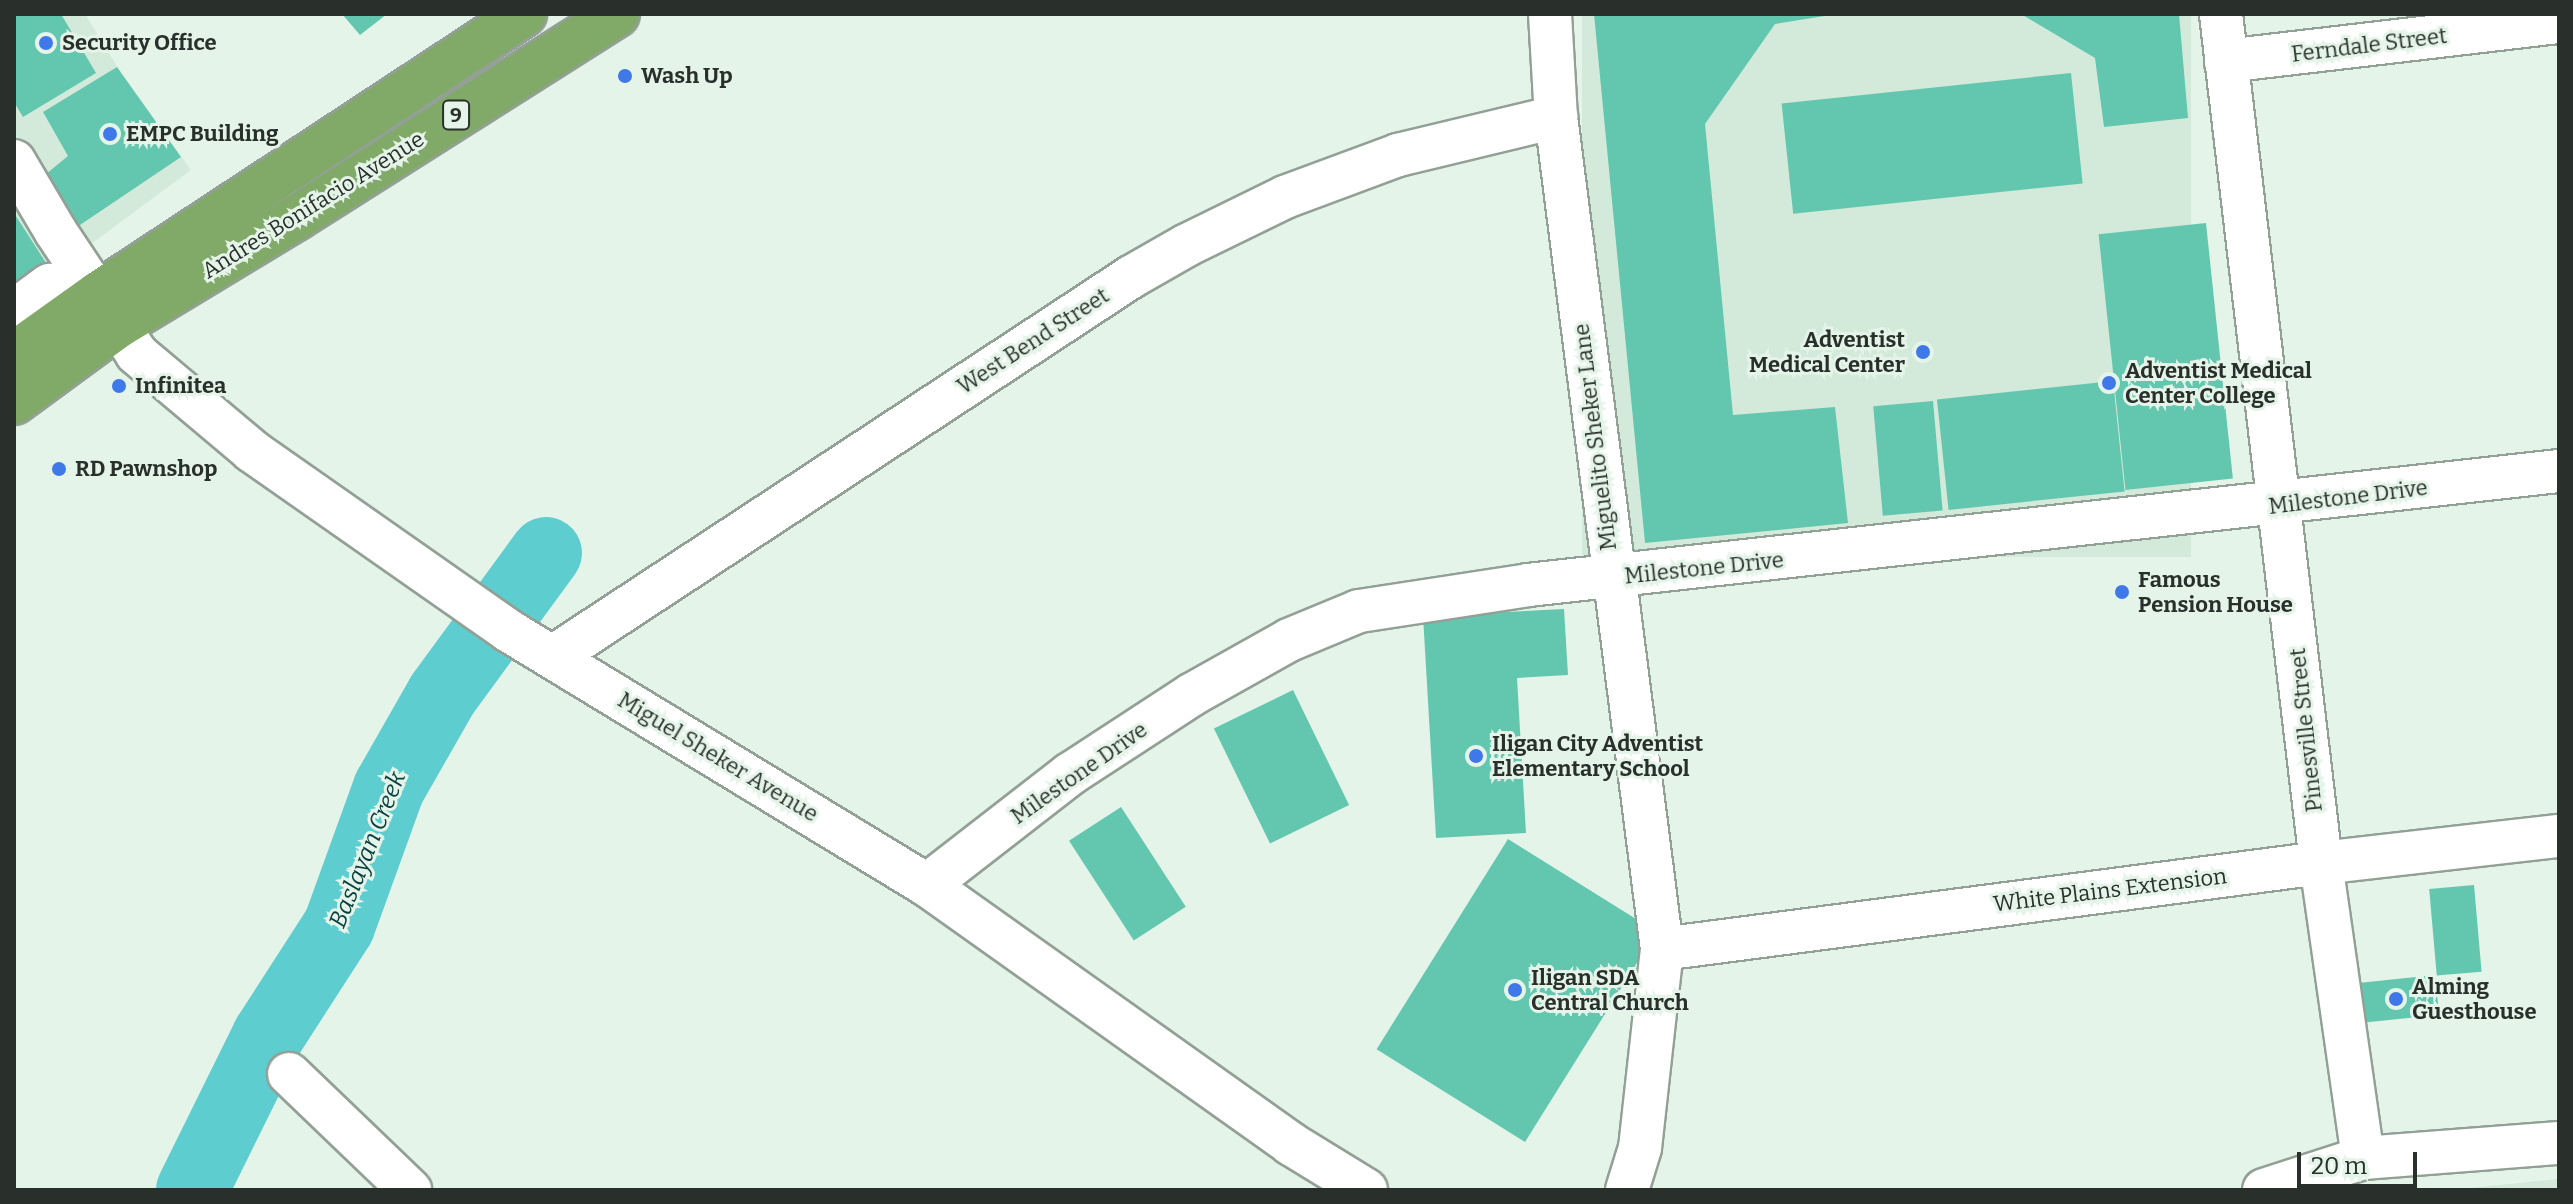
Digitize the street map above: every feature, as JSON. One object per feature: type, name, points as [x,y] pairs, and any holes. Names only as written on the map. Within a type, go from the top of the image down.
[{"type":"highway","name":"Andres Bonifacio Avenue","points":[[14,402],[108,309],[524,14]]},
{"type":"highway","name":"Andres Bonifacio Avenue","points":[[14,354],[296,218],[617,14]]},
{"type":"street","name":"Miguelito Sheker Lane","points":[[1550,14],[1556,117],[1612,578],[1662,949],[1640,1148],[1627,1190]]},
{"type":"street","name":"Pinesville Street","points":[[2221,14],[2321,863],[2363,1158]]},
{"type":"street","name":"Ferndale Street","points":[[2226,61],[2559,22]]},
{"type":"street","name":"West Bend Street","points":[[554,656],[1131,277],[1187,245],[1285,197],[1398,155],[1556,117]]},
{"type":"street","name":"Miguel Sheker Avenue","points":[[14,161],[137,354],[252,451],[509,631],[927,885],[1291,1144],[1366,1190]]},
{"type":"street","points":[[14,311],[49,285]]},
{"type":"street","name":"Milestone Drive","points":[[927,885],[1070,774],[1191,695],[1289,640],[1359,611],[1528,585],[2281,505],[2559,471]]},
{"type":"street","name":"White Plains Extension","points":[[1662,949],[2321,863],[2559,836]]},
{"type":"street","points":[[289,1074],[410,1190]]},
{"type":"street","points":[[2264,1190],[2363,1158],[2559,1143]]},
{"type":"shaded area","points":[[14,14],[85,14],[123,76],[191,170],[14,301]]},
{"type":"shaded area","name":"Adventist Medical Center","points":[[1582,14],[2191,14],[2191,557],[1582,557]]},
{"type":"shaded area","points":[[2559,1179],[2559,1190],[2449,1190]]},
{"type":"building","name":"Security Office","points":[[14,14],[61,14],[96,73],[23,117],[14,102]]},
{"type":"building","points":[[342,14],[387,14],[360,35]]},
{"type":"building","points":[[1594,14],[1837,14],[1775,24],[1705,124],[1733,415],[1835,407],[1848,523],[1645,543]]},
{"type":"building","points":[[2021,14],[2179,14],[2188,118],[2104,127],[2095,58]]},
{"type":"building","name":"EMPC Building","points":[[117,67],[181,157],[77,227],[46,174],[68,156],[43,112]]},
{"type":"building","points":[[2071,73],[2083,183],[1793,214],[1782,103]]},
{"type":"building","points":[[14,213],[50,269],[14,288]]},
{"type":"building","points":[[2206,223],[2233,479],[2125,490],[2099,234]]},
{"type":"building","points":[[2113,381],[2125,491],[1949,510],[1937,400]]},
{"type":"building","points":[[1933,401],[1943,511],[1883,516],[1873,406]]},
{"type":"building","name":"Iligan City Adventist Elementary School","points":[[1564,609],[1568,675],[1517,678],[1526,833],[1436,838],[1423,616]]},
{"type":"building","points":[[1293,690],[1349,805],[1270,844],[1214,729]]},
{"type":"building","points":[[1121,807],[1186,907],[1134,941],[1069,841]]},
{"type":"building","name":"Iligan SDA Central Church","points":[[1508,839],[1656,932],[1525,1142],[1377,1049]]},
{"type":"building","points":[[2474,885],[2482,972],[2437,976],[2429,889]]},
{"type":"building","name":"Alming Guesthouse","points":[[2435,975],[2439,1015],[2358,1023],[2353,984]]},
{"type":"waterway","name":"Baslayan Creek","points":[[192,1190],[268,1036],[339,926],[389,788],[442,695],[546,553]]},
{"type":"place","name":"Security Office","points":[[46,43]]},
{"type":"place","name":"Wash Up","points":[[625,76]]},
{"type":"place","name":"EMPC Building","points":[[110,134]]},
{"type":"place","name":"Adventist Medical Center","points":[[1923,352]]},
{"type":"place","name":"Adventist Medical Center College","points":[[2109,383]]},
{"type":"place","name":"Infinitea","points":[[119,386]]},
{"type":"place","name":"RD Pawnshop","points":[[59,469]]},
{"type":"place","name":"Famous Pension House","points":[[2122,592]]},
{"type":"place","name":"Iligan City Adventist Elementary School","points":[[1476,756]]},
{"type":"place","name":"Iligan SDA Central Church","points":[[1515,990]]},
{"type":"place","name":"Alming Guesthouse","points":[[2396,999]]}]
